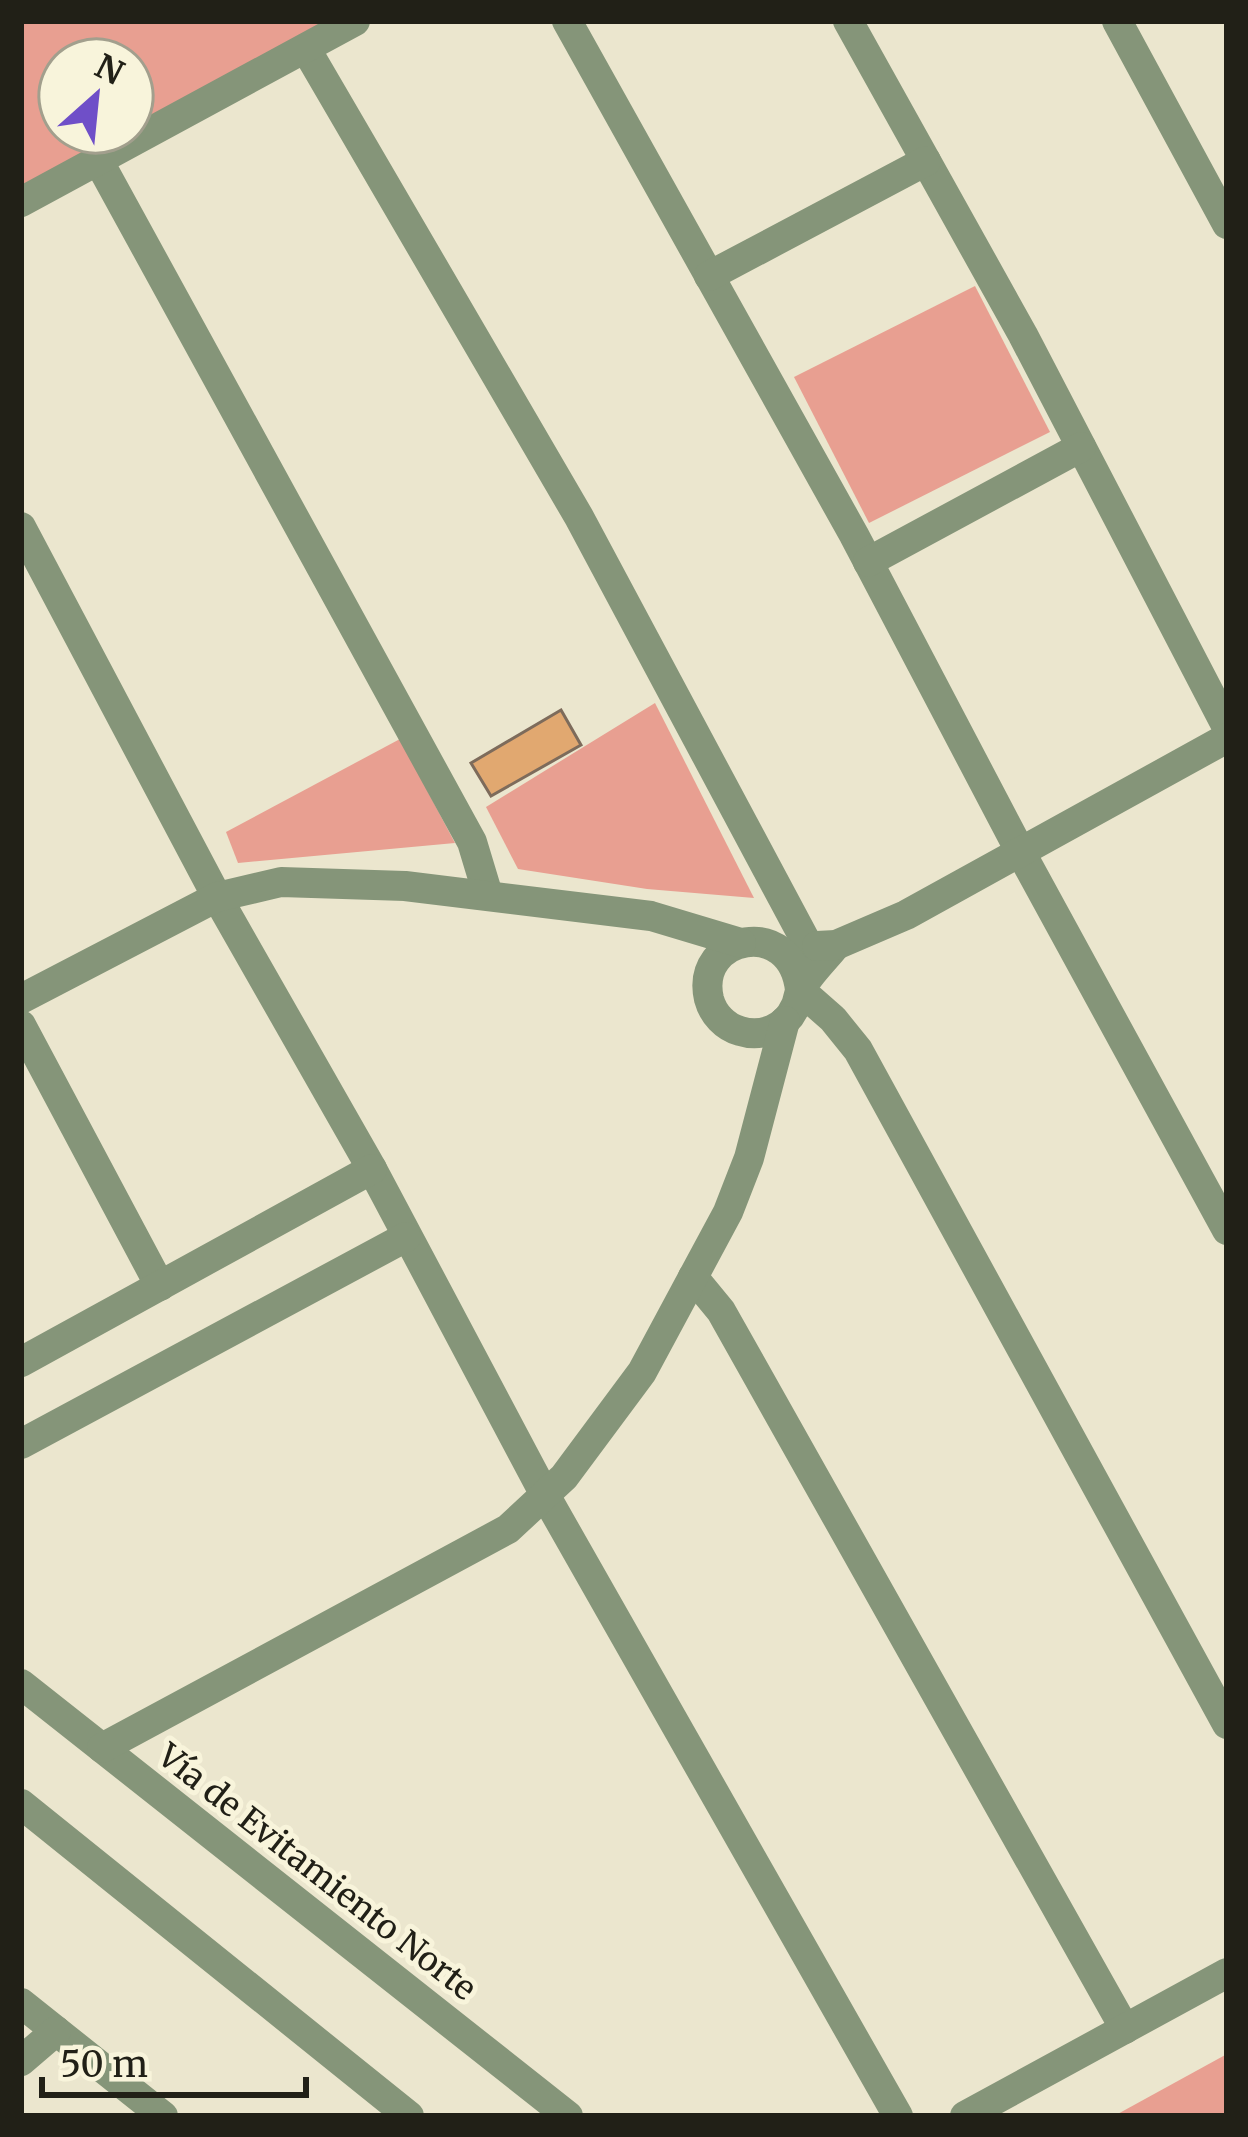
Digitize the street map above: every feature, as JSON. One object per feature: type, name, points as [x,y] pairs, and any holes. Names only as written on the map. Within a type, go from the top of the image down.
[{"type":"street","points":[[21,202],[355,21]]},
{"type":"street","points":[[567,21],[868,562],[1227,1230]]},
{"type":"street","points":[[848,21],[1082,447],[1227,727]]},
{"type":"street","points":[[1118,21],[1227,224]]},
{"type":"street","points":[[102,1748],[508,1529],[565,1477],[642,1372],[728,1212],[749,1158],[785,1021],[796,1005],[808,947],[579,517],[306,49]]},
{"type":"street","points":[[98,160],[472,842],[488,895]]},
{"type":"street","points":[[709,276],[926,161]]},
{"type":"street","points":[[868,562],[1082,447]]},
{"type":"street","points":[[21,527],[217,897],[372,1169],[545,1495],[898,2116]]},
{"type":"street","points":[[1227,738],[905,914],[808,947],[791,960],[800,990],[833,1018],[858,1050],[1227,1724]]},
{"type":"street","points":[[21,999],[217,897],[280,882],[405,886],[488,895],[651,916],[741,943],[808,947]]},
{"type":"street","points":[[741,943],[721,954],[712,966],[707,980],[712,1009],[721,1021],[747,1033],[763,1033],[785,1021]]},
{"type":"street","points":[[21,1024],[160,1286]]},
{"type":"street","points":[[21,1362],[372,1169]]},
{"type":"street","points":[[21,1444],[406,1238]]},
{"type":"street","points":[[693,1277],[721,1311],[1125,2029]]},
{"type":"street","name":"Vía de Evitamiento Norte","points":[[21,1684],[568,2116]]},
{"type":"street","points":[[21,1804],[409,2116]]},
{"type":"street","points":[[965,2116],[1227,1973]]},
{"type":"street","points":[[21,2003],[163,2116]]},
{"type":"street","points":[[21,2061],[56,2031]]},
{"type":"shaded area","points":[[21,21],[329,21],[156,118],[156,36],[36,36],[36,156],[86,156],[21,192]]},
{"type":"shaded area","points":[[975,286],[1050,432],[869,523],[794,377]]},
{"type":"shaded area","points":[[655,703],[754,898],[647,889],[518,869],[486,807]]},
{"type":"shaded area","points":[[400,739],[455,843],[238,863],[226,832]]},
{"type":"shaded area","points":[[1227,2054],[1227,2116],[1114,2116]]},
{"type":"building","points":[[561,710],[581,745],[491,796],[471,763]]}]
